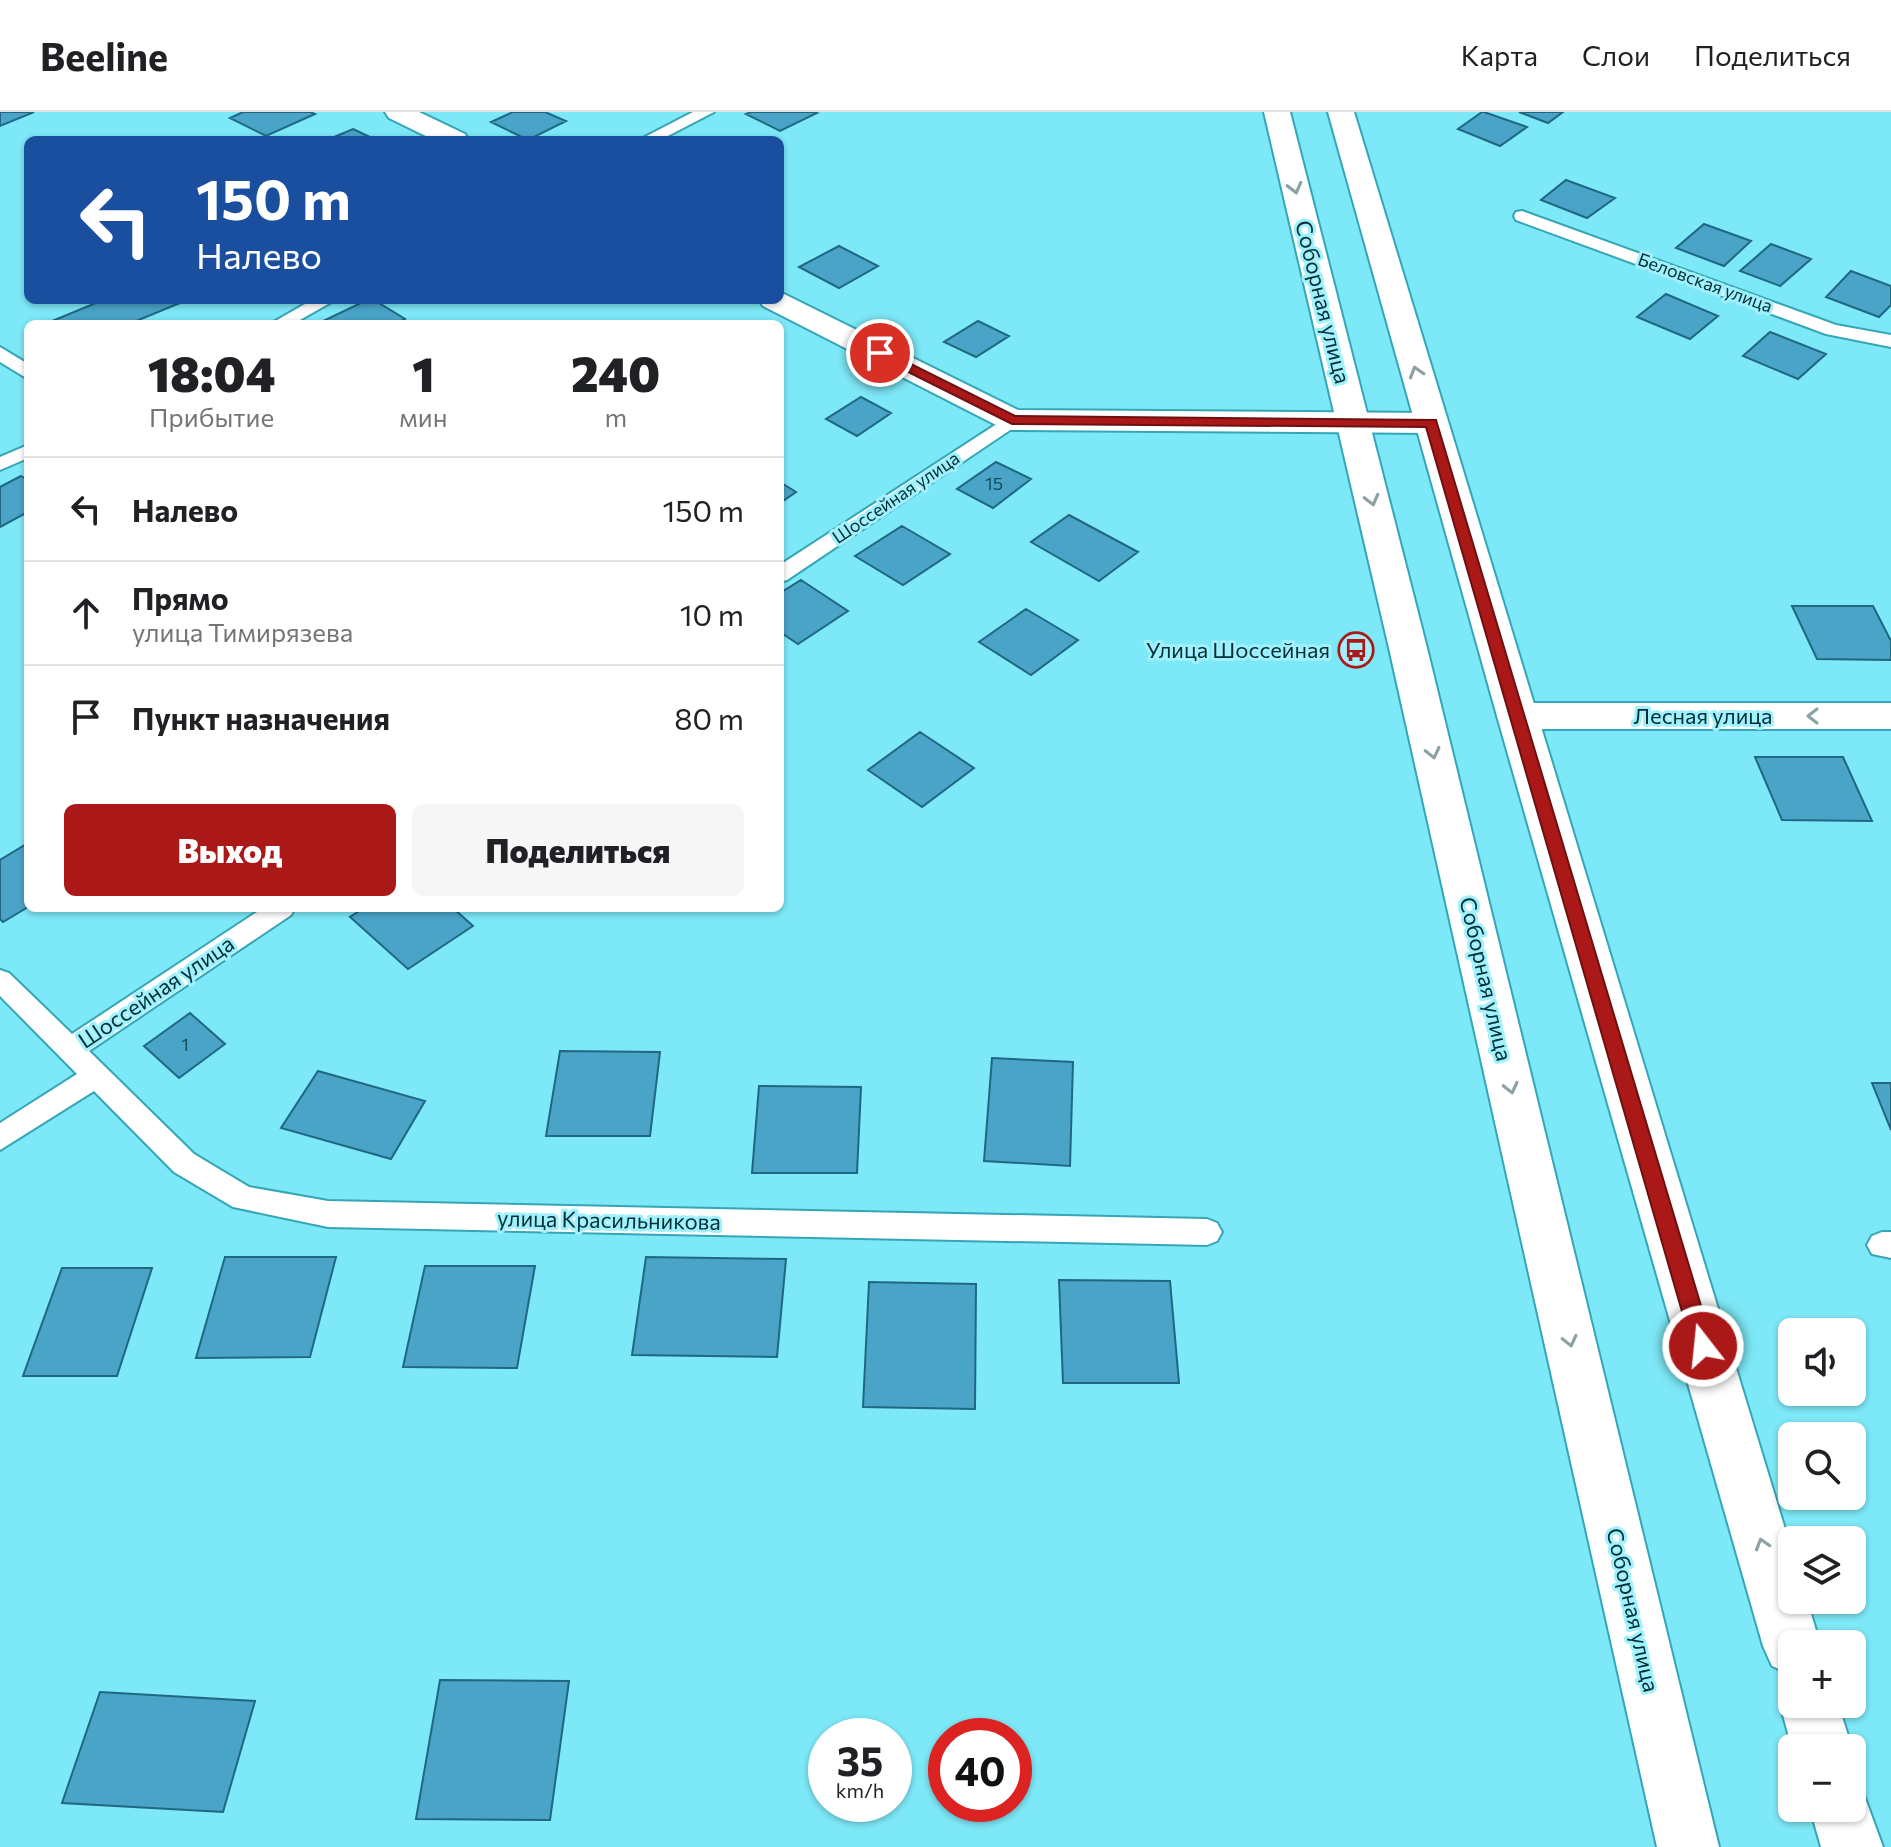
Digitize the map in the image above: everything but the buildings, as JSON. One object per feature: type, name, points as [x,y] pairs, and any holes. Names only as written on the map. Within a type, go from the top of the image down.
[{"type":"street","points":[[398,112],[447,136]]},
{"type":"street","name":"Соборная улица","points":[[1277,112],[1688,1847]]},
{"type":"street","points":[[1341,112],[1516,716],[1787,1630]]},
{"type":"street","points":[[782,304],[1012,420],[1432,423]]},
{"type":"street","name":"Лесная улица","points":[[1516,716],[1891,716]]},
{"type":"street","points":[[1844,1822],[1852,1847]]},
{"type":"lane","points":[[655,136],[706,112]]},
{"type":"lane","name":"Беловская улица","points":[[1522,216],[1832,330],[1891,341]]},
{"type":"lane","points":[[287,320],[318,304]]},
{"type":"lane","points":[[0,353],[24,370]]},
{"type":"lane","name":"Шоссейная улица","points":[[784,572],[1012,420]]},
{"type":"lane","points":[[0,464],[24,453]]},
{"type":"lane","name":"Шоссейная улица","points":[[69,1050],[276,912]]},
{"type":"lane","name":"улица Красильникова","points":[[0,980],[184,1163],[243,1198],[328,1214],[1207,1232]]},
{"type":"lane","name":"Шоссейная улица","points":[[0,1138],[95,1076]]},
{"type":"place","name":"Улица Шоссейная","points":[[1356,650]]},
{"type":"route","points":[[880,353],[1012,420],[1432,423],[1703,1346]]}]
